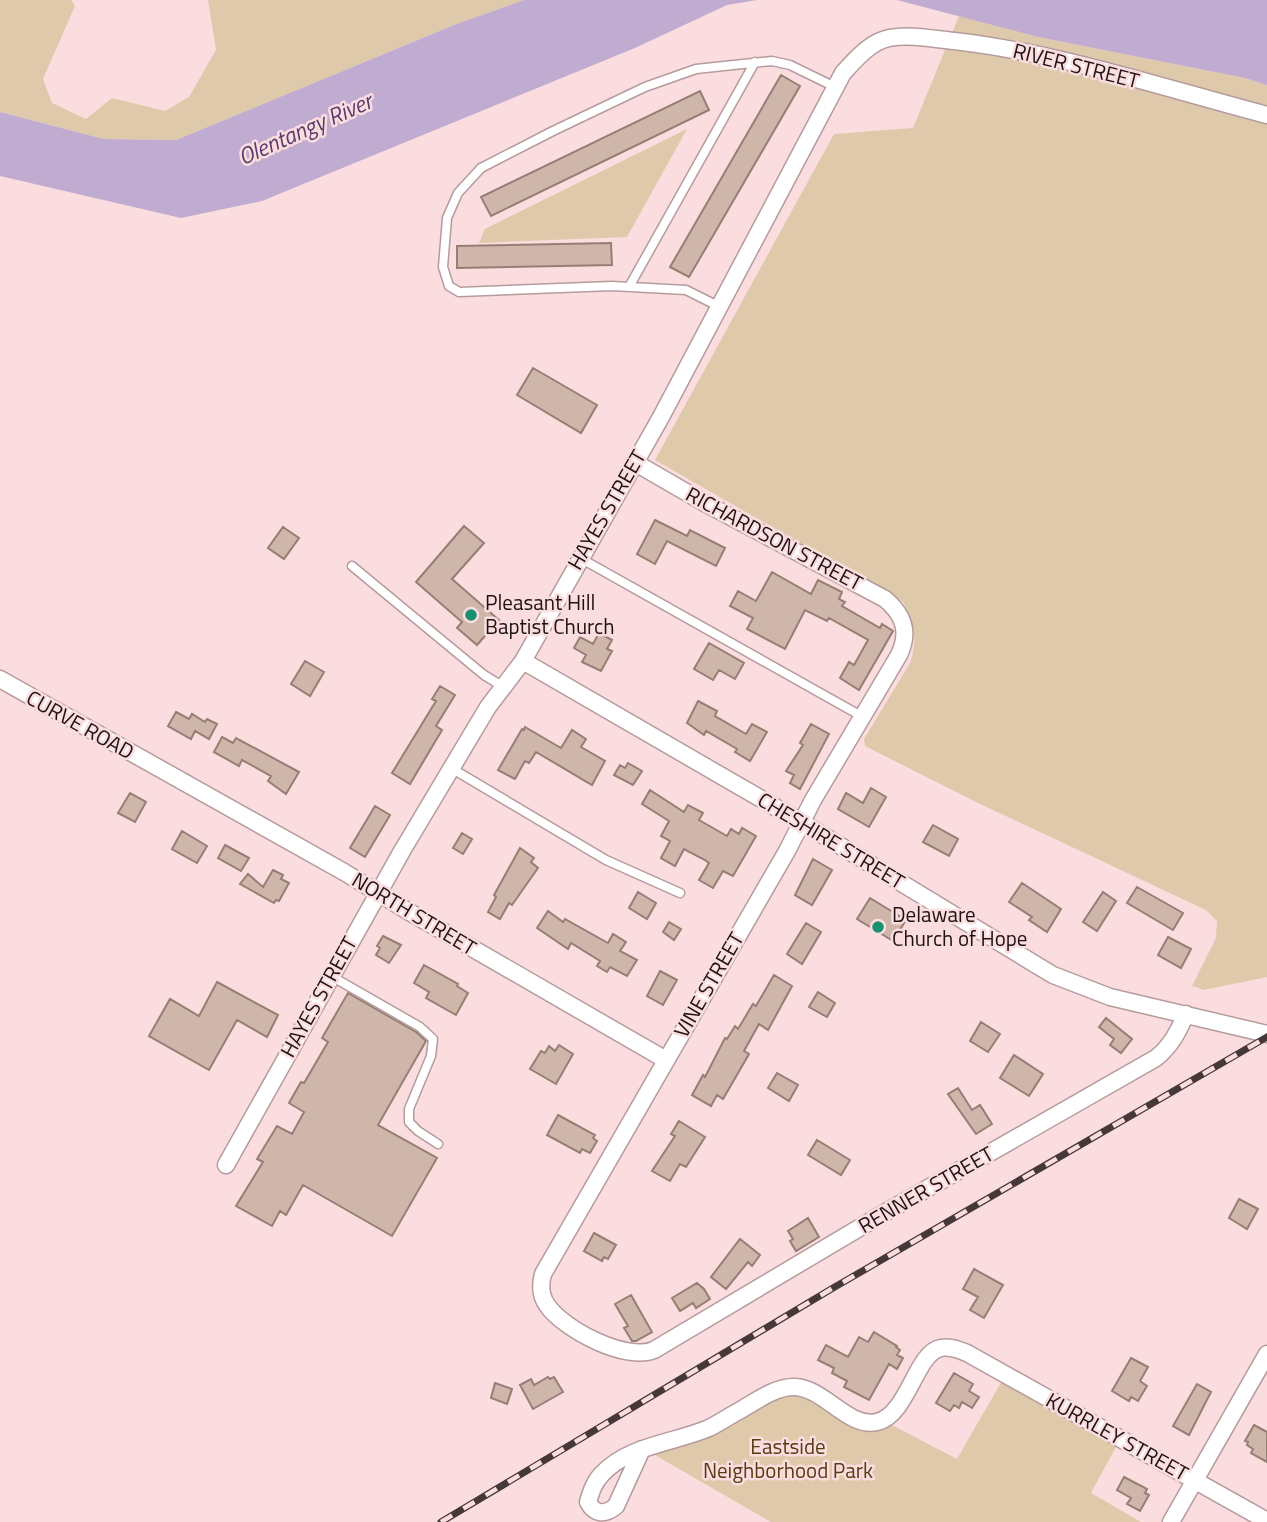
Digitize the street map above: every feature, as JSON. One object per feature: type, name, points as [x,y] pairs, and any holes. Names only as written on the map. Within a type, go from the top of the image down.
[{"type":"street","name":"RIVER STREET","points":[[883,40],[900,36],[925,38],[1026,52],[1267,116]]},
{"type":"street","name":"HAYES STREET","points":[[226,1165],[378,892],[502,686],[523,661],[661,417],[843,73],[864,51],[883,40]]},
{"type":"street","name":"RICHARDSON STREET","points":[[634,461],[704,502],[885,599],[895,607],[905,626]]},
{"type":"street","name":"VINE STREET","points":[[582,1332],[554,1313],[546,1303],[541,1293],[543,1274],[899,655],[905,637],[905,626]]},
{"type":"street","name":"CHESHIRE STREET","points":[[523,661],[802,822],[1053,975],[1110,997],[1186,1014]]},
{"type":"street","name":"CURVE ROAD","points":[[0,679],[161,769]]},
{"type":"street","name":"NORTH STREET","points":[[161,769],[666,1060]]},
{"type":"street","points":[[1186,1014],[1264,1030]]},
{"type":"street","name":"RENNER STREET","points":[[582,1332],[611,1348],[632,1353],[654,1350],[952,1174],[1156,1058],[1177,1036],[1186,1014]]},
{"type":"street","name":"KURRLEY STREET","points":[[642,1449],[709,1428],[773,1392],[797,1387],[820,1395],[845,1413],[867,1423],[879,1422],[891,1414],[929,1354],[943,1347],[953,1348],[967,1353],[1267,1521]]},
{"type":"street","points":[[1171,1522],[1267,1354]]},
{"type":"lane","points":[[718,306],[686,290],[629,287],[459,292],[449,286],[443,267],[447,218],[458,193],[481,168],[645,87],[696,69],[772,61],[790,65],[835,87]]},
{"type":"lane","points":[[629,287],[755,62]]},
{"type":"lane","points":[[580,558],[863,717]]},
{"type":"lane","points":[[352,566],[484,675],[502,686]]},
{"type":"lane","points":[[451,768],[606,860],[680,893]]},
{"type":"lane","points":[[331,976],[420,1027],[433,1039],[431,1056],[409,1109],[409,1122],[438,1144]]},
{"type":"green space","points":[[0,0],[71,0],[75,6],[43,79],[52,103],[86,119],[112,98],[165,111],[189,97],[216,50],[208,0],[524,0],[454,25],[176,140],[104,139],[0,112]]},
{"type":"green space","points":[[959,16],[1038,37],[1245,78],[1267,85],[1267,977],[1204,990],[1192,986],[1216,938],[1217,921],[1206,910],[976,802],[865,746],[864,739],[910,663],[914,632],[903,602],[655,460],[834,134],[913,128]]},
{"type":"green space","points":[[687,129],[627,237],[479,243],[485,229]]},
{"type":"green space","name":"Eastside Neighborhood Park","points":[[1003,1379],[1118,1443],[1091,1493],[1141,1522],[771,1522],[648,1451],[771,1398],[796,1392],[888,1423],[957,1459]]},
{"type":"water","name":"Olentangy River","points":[[524,0],[757,0],[727,5],[635,48],[262,201],[181,218],[0,176],[0,112],[104,139],[176,140],[454,25]]},
{"type":"water","points":[[897,0],[1267,0],[1267,85],[1245,78],[1038,37]]},
{"type":"building","points":[[781,75],[800,86],[689,277],[670,267]]},
{"type":"building","points":[[700,91],[709,110],[491,216],[481,197]]},
{"type":"building","points":[[611,243],[612,265],[457,268],[457,246]]},
{"type":"building","points":[[533,368],[597,405],[581,433],[517,395]]},
{"type":"building","points":[[655,520],[687,536],[690,530],[725,548],[716,566],[667,541],[655,564],[637,554]]},
{"type":"building","points":[[464,526],[484,543],[452,579],[499,620],[477,645],[457,628],[462,622],[416,582]]},
{"type":"building","points":[[283,527],[299,538],[284,559],[268,548]]},
{"type":"building","points":[[772,572],[811,594],[818,580],[842,592],[839,599],[845,602],[842,606],[880,628],[882,624],[893,631],[859,690],[840,678],[849,662],[854,665],[868,640],[829,618],[827,621],[805,610],[785,649],[747,629],[753,618],[730,606],[738,591],[756,601]]},
{"type":"building","points":[[599,633],[612,640],[607,649],[612,651],[601,671],[582,662],[586,655],[574,648],[580,637],[593,644]]},
{"type":"building","points":[[709,643],[744,663],[735,679],[719,670],[713,680],[694,669]]},
{"type":"building","points":[[305,661],[324,672],[310,696],[291,684]]},
{"type":"building","points":[[440,686],[455,695],[436,726],[442,730],[410,784],[392,773],[436,701],[432,699]]},
{"type":"building","points":[[698,701],[717,711],[715,716],[746,734],[752,724],[767,732],[750,761],[735,752],[737,749],[706,731],[704,735],[687,723]]},
{"type":"building","points":[[176,712],[189,719],[192,714],[205,722],[207,719],[217,724],[209,739],[195,731],[191,739],[168,726]]},
{"type":"building","points":[[811,724],[829,734],[800,789],[790,783],[794,775],[786,771],[803,745],[800,743]]},
{"type":"building","points":[[525,727],[561,748],[572,730],[586,739],[581,747],[605,761],[592,785],[536,752],[529,763],[525,761],[515,779],[498,770]]},
{"type":"building","points":[[222,737],[233,743],[236,738],[299,772],[286,794],[268,781],[271,776],[242,760],[239,766],[214,752]]},
{"type":"building","points":[[628,763],[642,771],[633,785],[614,775],[620,765],[625,768]]},
{"type":"building","points":[[871,788],[886,797],[869,827],[838,809],[846,793],[863,803]]},
{"type":"building","points":[[650,790],[684,812],[688,805],[703,813],[699,820],[727,836],[731,829],[739,834],[742,828],[756,836],[733,876],[723,871],[713,888],[699,880],[709,863],[705,860],[684,849],[675,866],[661,858],[670,841],[661,836],[669,821],[642,804]]},
{"type":"building","points":[[130,793],[146,802],[135,822],[118,813]]},
{"type":"building","points":[[375,806],[390,815],[365,857],[350,848]]},
{"type":"building","points":[[933,825],[958,839],[949,856],[923,842]]},
{"type":"building","points":[[182,831],[207,846],[197,863],[172,849]]},
{"type":"building","points":[[462,833],[472,839],[463,854],[453,848]]},
{"type":"building","points":[[225,845],[249,858],[241,871],[218,858]]},
{"type":"building","points":[[520,848],[534,858],[531,862],[538,868],[512,905],[509,903],[500,919],[488,912],[496,897],[494,895]]},
{"type":"building","points":[[813,859],[832,870],[812,905],[795,895]]},
{"type":"building","points":[[273,870],[283,875],[281,879],[289,883],[279,901],[274,903],[240,884],[248,874],[263,887]]},
{"type":"building","points":[[1022,883],[1061,909],[1047,932],[1029,920],[1032,917],[1009,902]]},
{"type":"building","points":[[1137,887],[1183,913],[1173,930],[1127,903]]},
{"type":"building","points":[[638,892],[656,903],[647,919],[629,908]]},
{"type":"building","points":[[1103,892],[1116,901],[1097,931],[1083,922]]},
{"type":"building","points":[[870,898],[906,920],[893,941],[857,919]]},
{"type":"building","points":[[548,911],[563,922],[565,919],[608,943],[613,934],[626,942],[620,951],[637,960],[627,976],[610,967],[607,972],[597,966],[600,961],[571,943],[568,949],[537,928]]},
{"type":"building","points":[[669,922],[681,929],[674,940],[663,932]]},
{"type":"building","points":[[806,923],[821,932],[802,964],[787,954]]},
{"type":"building","points":[[383,936],[401,945],[389,963],[376,955],[380,948],[377,946]]},
{"type":"building","points":[[1168,937],[1191,949],[1181,968],[1158,955]]},
{"type":"building","points":[[424,965],[458,984],[457,986],[468,993],[456,1015],[426,998],[429,992],[414,983]]},
{"type":"building","points":[[660,971],[677,980],[663,1005],[647,996]]},
{"type":"building","points":[[774,975],[792,986],[768,1030],[759,1024],[744,1051],[749,1054],[723,1099],[717,1095],[711,1106],[692,1095],[703,1075],[705,1077],[725,1038],[727,1039],[735,1026],[738,1029],[753,1004],[756,1006]]},
{"type":"building","points":[[217,982],[278,1015],[267,1037],[237,1020],[209,1070],[149,1036],[170,999],[199,1016]]},
{"type":"building","points":[[818,992],[835,1003],[827,1017],[809,1007]]},
{"type":"building","points":[[348,993],[416,1032],[426,1041],[378,1125],[437,1158],[392,1236],[303,1185],[286,1215],[280,1211],[272,1226],[236,1206],[263,1162],[257,1159],[277,1126],[292,1134],[304,1112],[289,1103],[328,1042],[322,1038]]},
{"type":"building","points":[[1106,1018],[1132,1039],[1121,1053],[1110,1045],[1114,1039],[1099,1027]]},
{"type":"building","points":[[981,1022],[1000,1034],[988,1052],[970,1041]]},
{"type":"building","points":[[559,1045],[573,1054],[556,1084],[530,1069],[541,1051],[545,1053],[549,1046],[555,1051]]},
{"type":"building","points":[[1014,1055],[1043,1074],[1029,1096],[1000,1078]]},
{"type":"building","points":[[777,1073],[798,1085],[789,1101],[768,1088]]},
{"type":"building","points":[[958,1088],[972,1110],[980,1105],[992,1124],[976,1134],[948,1094]]},
{"type":"building","points":[[558,1115],[595,1135],[593,1138],[597,1141],[590,1153],[582,1149],[580,1153],[547,1135]]},
{"type":"building","points":[[679,1121],[705,1137],[686,1167],[680,1164],[670,1181],[652,1171],[675,1136],[671,1134]]},
{"type":"building","points":[[817,1140],[850,1160],[841,1175],[808,1155]]},
{"type":"building","points":[[1239,1199],[1258,1209],[1247,1229],[1229,1218]]},
{"type":"building","points":[[808,1218],[819,1237],[796,1251],[788,1231]]},
{"type":"building","points":[[594,1233],[616,1245],[608,1259],[604,1257],[602,1261],[584,1251]]},
{"type":"building","points":[[740,1239],[760,1255],[752,1266],[748,1262],[726,1289],[711,1277]]},
{"type":"building","points":[[974,1269],[1003,1285],[984,1318],[970,1310],[978,1297],[963,1289]]},
{"type":"building","points":[[697,1283],[710,1299],[696,1308],[693,1303],[680,1311],[672,1298]]},
{"type":"building","points":[[631,1295],[652,1332],[636,1341],[632,1341],[624,1328],[628,1326],[615,1304]]},
{"type":"building","points":[[874,1332],[897,1346],[900,1350],[897,1355],[903,1358],[897,1369],[889,1364],[869,1400],[844,1387],[847,1381],[832,1373],[834,1368],[818,1360],[826,1345],[848,1357],[859,1337],[868,1342]]},
{"type":"building","points":[[1131,1358],[1148,1367],[1140,1381],[1147,1386],[1138,1401],[1131,1397],[1129,1401],[1112,1391]]},
{"type":"building","points":[[954,1373],[973,1384],[969,1391],[979,1397],[972,1408],[962,1402],[959,1408],[954,1405],[950,1411],[936,1403]]},
{"type":"building","points":[[548,1377],[554,1377],[563,1392],[533,1409],[520,1385],[531,1379],[534,1385]]},
{"type":"building","points":[[495,1383],[512,1389],[507,1404],[491,1398]]},
{"type":"building","points":[[1197,1384],[1211,1392],[1189,1435],[1173,1426]]},
{"type":"building","points":[[1254,1425],[1267,1432],[1267,1462],[1251,1453],[1253,1449],[1245,1441]]},
{"type":"building","points":[[1124,1477],[1147,1489],[1145,1493],[1149,1495],[1140,1511],[1127,1504],[1131,1498],[1117,1490]]},
{"type":"railway","points":[[441,1522],[833,1288],[1267,1037]]},
{"type":"place","name":"Pleasant Hill Baptist Church","points":[[471,615]]},
{"type":"place","name":"Delaware Church of Hope","points":[[878,927]]}]
